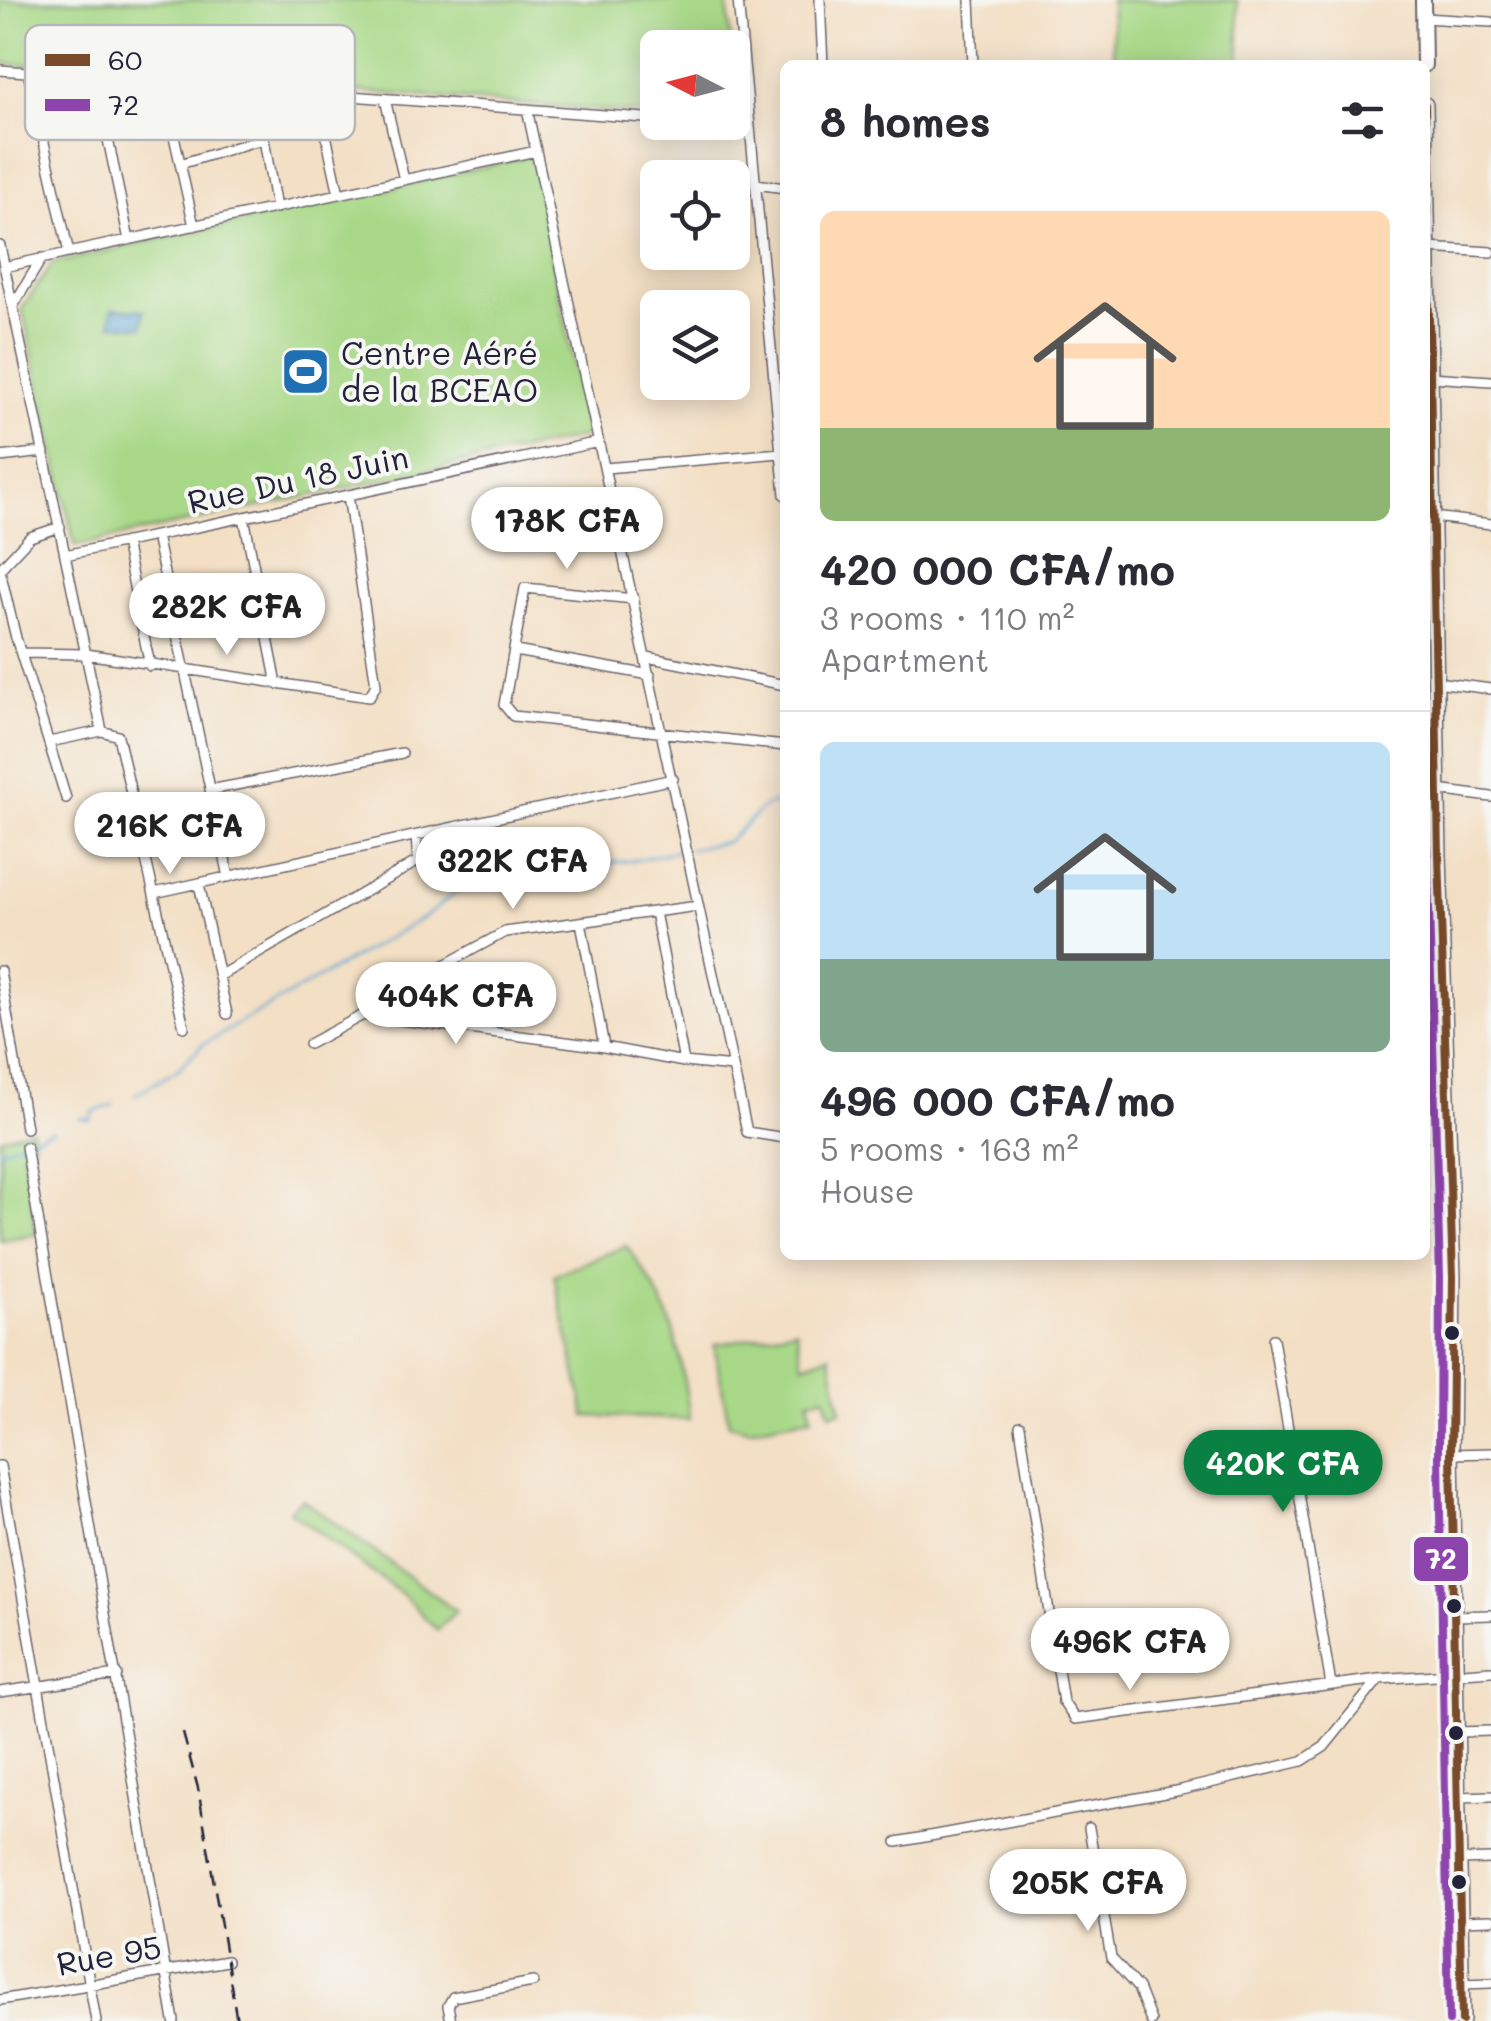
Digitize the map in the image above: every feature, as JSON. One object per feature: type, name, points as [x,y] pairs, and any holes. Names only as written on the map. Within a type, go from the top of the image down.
[{"type":"main road","points":[[1423,0],[1424,60]]},
{"type":"main road","points":[[1430,377],[1436,682],[1431,702],[1438,790],[1432,854],[1450,1138],[1451,1454],[1462,2021]]},
{"type":"street","points":[[738,0],[741,30]]},
{"type":"street","points":[[820,0],[824,60]]},
{"type":"street","points":[[970,0],[973,60]]},
{"type":"street","points":[[1423,18],[1491,22]]},
{"type":"street","points":[[0,70],[25,72]]},
{"type":"street","points":[[355,97],[640,118]]},
{"type":"street","points":[[384,99],[404,180]]},
{"type":"street","points":[[527,109],[648,658],[746,1132],[780,1137]]},
{"type":"street","points":[[750,126],[780,442]]},
{"type":"street","points":[[44,140],[70,252]]},
{"type":"street","points":[[108,140],[129,240]]},
{"type":"street","points":[[174,140],[194,226]]},
{"type":"street","points":[[180,164],[262,140],[276,208]]},
{"type":"street","points":[[327,140],[338,194]]},
{"type":"street","points":[[4,267],[536,151]]},
{"type":"street","points":[[756,184],[780,187]]},
{"type":"street","points":[[0,246],[102,731]]},
{"type":"street","points":[[1430,253],[1491,252]]},
{"type":"street","points":[[13,306],[42,258]]},
{"type":"street","points":[[1430,377],[1491,381]]},
{"type":"street","name":"Rue Du 18 Juin","points":[[66,555],[600,442]]},
{"type":"street","points":[[0,457],[44,452]]},
{"type":"street","points":[[605,468],[780,453]]},
{"type":"street","points":[[20,653],[86,654],[369,698],[375,693],[348,495]]},
{"type":"street","points":[[486,516],[619,531]]},
{"type":"street","points":[[244,517],[277,684]]},
{"type":"street","points":[[1433,517],[1491,524]]},
{"type":"street","points":[[60,528],[30,537],[0,574],[20,653],[66,798]]},
{"type":"street","points":[[156,536],[228,878]]},
{"type":"street","points":[[125,542],[150,666]]},
{"type":"street","points":[[634,599],[525,588],[504,705],[513,716],[780,746]]},
{"type":"street","points":[[514,651],[650,675]]},
{"type":"street","points":[[648,658],[780,684]]},
{"type":"street","points":[[1436,682],[1491,689]]},
{"type":"street","points":[[49,742],[102,731],[118,736],[184,1027]]},
{"type":"street","points":[[210,790],[402,753]]},
{"type":"street","points":[[154,893],[673,778]]},
{"type":"street","points":[[1438,790],[1491,797]]},
{"type":"street","points":[[219,976],[418,860],[416,838]]},
{"type":"street","points":[[198,884],[227,1014]]},
{"type":"street","points":[[396,1019],[402,988],[505,932],[698,906]]},
{"type":"street","points":[[656,912],[684,1062]]},
{"type":"street","points":[[581,922],[604,1047]]},
{"type":"street","points":[[0,972],[26,1128]]},
{"type":"street","points":[[308,1044],[354,1017],[396,1019],[733,1067]]},
{"type":"street","points":[[1430,1136],[1450,1138]]},
{"type":"street","points":[[26,1147],[174,2021]]},
{"type":"street","points":[[1430,1229],[1452,1232]]},
{"type":"street","points":[[1272,1339],[1331,1685]]},
{"type":"street","points":[[1020,1426],[1063,1702],[1075,1719],[1379,1679],[1491,1670]]},
{"type":"street","points":[[1451,1454],[1491,1453]]},
{"type":"street","points":[[0,1466],[96,2021]]},
{"type":"street","points":[[1454,1616],[1491,1615]]},
{"type":"street","points":[[0,1692],[117,1675]]},
{"type":"street","points":[[898,1842],[1182,1790],[1302,1761],[1324,1747],[1379,1679]]},
{"type":"street","points":[[1456,1732],[1491,1732]]},
{"type":"street","points":[[1458,1797],[1491,1796]]},
{"type":"street","points":[[1089,1828],[1111,1958],[1138,1988],[1151,2021]]},
{"type":"street","points":[[1459,1860],[1491,1859]]},
{"type":"street","points":[[1460,1920],[1491,1920]]},
{"type":"street","name":"Rue 95","points":[[0,2000],[226,1961]]},
{"type":"street","points":[[451,2021],[448,2006],[453,1997],[533,1982]]},
{"type":"street","points":[[1461,1984],[1491,1983]]},
{"type":"green space","points":[[0,0],[727,0],[730,30],[640,30],[640,114],[355,91],[355,25],[25,25],[25,65],[0,63]]},
{"type":"green space","points":[[1111,0],[1237,0],[1240,60],[1114,60]]},
{"type":"green space","name":"Centre Aéré de la BCEAO","points":[[532,156],[588,436],[75,546],[22,308],[53,263]]},
{"type":"green space","points":[[32,1129],[34,1145],[23,1150],[37,1234],[0,1240],[0,1138]]},
{"type":"green space","points":[[626,1246],[665,1308],[682,1368],[690,1419],[586,1416],[554,1275]]},
{"type":"green space","points":[[796,1329],[803,1364],[830,1355],[841,1411],[830,1413],[825,1396],[809,1400],[812,1417],[748,1429],[729,1424],[714,1345]]},
{"type":"green space","points":[[302,1499],[456,1611],[437,1630],[402,1594],[289,1511]]},
{"type":"water","points":[[112,308],[144,310],[143,327],[111,324]]},
{"type":"waterway","points":[[688,849],[727,842],[765,806],[780,802]]},
{"type":"waterway","points":[[134,1095],[176,1071],[202,1045],[426,916],[477,876],[637,860],[680,850]]},
{"type":"waterway","points":[[79,1118],[90,1120],[93,1112],[113,1105]]},
{"type":"waterway","points":[[0,1150],[52,1130]]},
{"type":"railway","points":[[183,1733],[198,1788],[237,2021]]},
{"type":"transit line","name":"60","points":[[1430,373],[1439,855],[1453,1277],[1451,1454],[1462,2021]]},
{"type":"transit line","name":"72","points":[[1430,942],[1440,1277],[1439,1454],[1449,2021]]},
{"type":"place","name":"Centre Aéré de la BCEAO","points":[[306,372]]}]
